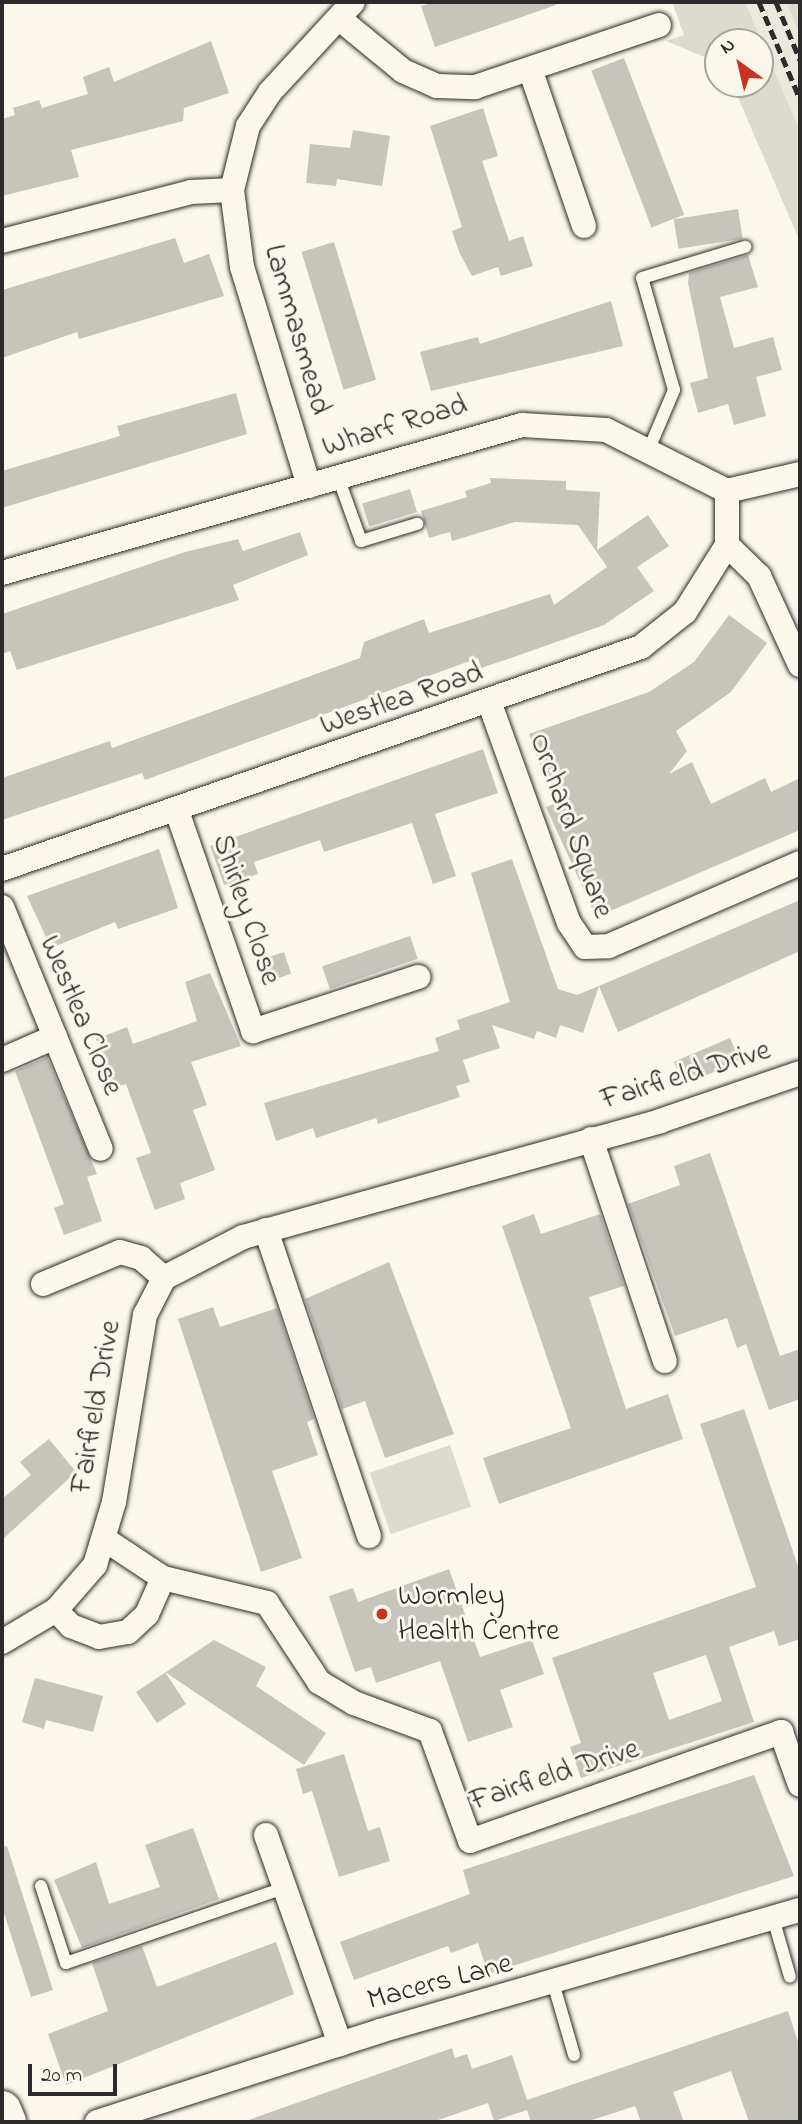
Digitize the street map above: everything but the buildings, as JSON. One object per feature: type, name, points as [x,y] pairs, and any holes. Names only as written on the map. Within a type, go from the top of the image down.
[{"type":"main road","points":[[2,2110],[7,2122]]},
{"type":"street","name":"Lammasmead","points":[[309,485],[242,267],[232,190],[237,155],[262,103],[347,11],[403,71],[437,86],[475,88],[659,25]]},
{"type":"street","points":[[530,69],[584,226]]},
{"type":"street","points":[[2,241],[191,192],[232,190]]},
{"type":"street","name":"Wharf Road","points":[[2,573],[522,425],[581,424],[649,449],[701,483],[727,491]]},
{"type":"street","points":[[800,474],[727,491],[727,545],[766,587],[800,665]]},
{"type":"street","name":"Westlea Road","points":[[2,869],[612,662],[662,634],[685,612],[727,545]]},
{"type":"street","name":"Orchard Square","points":[[490,704],[569,923],[585,947],[609,946],[800,863]]},
{"type":"street","name":"Shirley Close","points":[[177,811],[253,1031],[418,977]]},
{"type":"street","name":"Westlea Close","points":[[2,907],[101,1149]]},
{"type":"street","points":[[2,1060],[55,1037]]},
{"type":"street","name":"Fairfield Drive","points":[[2,1642],[56,1610],[95,1565],[104,1539],[134,1359],[145,1315],[164,1278],[199,1254],[266,1230],[591,1139],[800,1073]]},
{"type":"street","name":"Fairfield Drive","points":[[591,1139],[665,1361]]},
{"type":"street","points":[[266,1230],[369,1536]]},
{"type":"street","points":[[43,1284],[120,1252],[142,1258],[164,1278]]},
{"type":"street","name":"Fairfield Drive","points":[[104,1539],[163,1578],[267,1603],[319,1682],[354,1703],[430,1731],[470,1841],[781,1732],[800,1786]]},
{"type":"street","points":[[56,1610],[84,1633],[112,1636],[147,1614],[163,1578]]},
{"type":"street","points":[[266,1835],[340,2044]]},
{"type":"street","name":"Macers Lane","points":[[97,2122],[340,2044],[554,1986],[800,1910]]},
{"type":"lane","points":[[649,449],[674,390],[642,278],[745,247]]},
{"type":"lane","points":[[338,477],[361,541],[417,524]]},
{"type":"lane","points":[[41,1886],[66,1963],[284,1888]]},
{"type":"lane","points":[[773,1918],[790,1977]]},
{"type":"lane","points":[[554,1986],[573,2055]]},
{"type":"shaded area","points":[[672,2],[745,2],[756,28],[704,28],[704,57],[666,41],[684,35]]},
{"type":"shaded area","points":[[745,2],[786,2],[800,35],[800,131],[774,70],[774,28],[756,28]]},
{"type":"shaded area","points":[[786,2],[800,2],[800,35]]},
{"type":"shaded area","points":[[774,70],[800,131],[800,242],[738,98],[774,98]]},
{"type":"shaded area","points":[[450,1445],[471,1506],[391,1534],[370,1473]]},
{"type":"railway","points":[[759,2],[800,99]]},
{"type":"railway","points":[[776,2],[800,60]]},
{"type":"place","name":"Wormley Health Centre","points":[[382,1614]]}]
